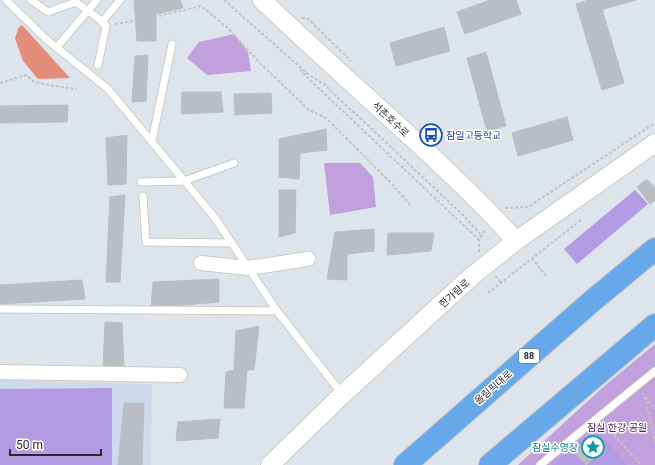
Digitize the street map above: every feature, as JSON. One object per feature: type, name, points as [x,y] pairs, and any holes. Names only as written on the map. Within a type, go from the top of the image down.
[{"type":"highway","name":"올림픽대로","points":[[405,465],[591,302],[655,249]]},
{"type":"highway","points":[[490,465],[655,325]]},
{"type":"street","name":"석촌호수로","points":[[262,0],[447,170],[503,226],[516,242]]},
{"type":"street","name":"한가람로","points":[[270,465],[342,395],[472,276],[516,242],[655,143]]},
{"type":"street","points":[[201,263],[248,268],[308,259]]},
{"type":"street","points":[[0,372],[180,374]]},
{"type":"lane","points":[[6,0],[46,39],[108,89],[215,218],[277,311],[342,395]]},
{"type":"lane","points":[[31,0],[48,12],[77,1],[104,24]]},
{"type":"lane","points":[[57,47],[97,0]]},
{"type":"lane","points":[[98,65],[104,24],[120,0]]},
{"type":"lane","points":[[152,141],[172,44]]},
{"type":"lane","points":[[141,182],[184,181],[234,163]]},
{"type":"lane","points":[[143,196],[146,242],[231,243]]},
{"type":"lane","points":[[0,309],[277,311]]},
{"type":"lane","points":[[540,465],[655,371]]},
{"type":"path","points":[[224,0],[309,75],[324,84],[339,100],[463,215],[482,236],[479,240],[479,258]]},
{"type":"path","points":[[159,16],[201,6],[228,28],[259,62],[309,110],[326,118],[392,184],[412,207]]},
{"type":"path","points":[[104,24],[133,21]]},
{"type":"path","points":[[296,64],[307,77],[479,240]]},
{"type":"path","points":[[0,83],[26,75],[34,82],[77,89]]},
{"type":"path","points":[[499,208],[528,207],[655,123]]},
{"type":"path","points":[[488,293],[581,220]]},
{"type":"path","points":[[532,258],[546,276]]},
{"type":"path","points":[[655,409],[645,397],[655,443]]},
{"type":"path","points":[[598,417],[641,465]]},
{"type":"shaded area","points":[[22,25],[70,78],[38,79],[23,61],[15,38],[19,27]]},
{"type":"shaded area","points":[[635,190],[648,204],[577,264],[564,249]]},
{"type":"shaded area","points":[[0,380],[152,384],[151,465],[0,465]]},
{"type":"shaded area","points":[[112,388],[112,465],[0,465],[0,389]]},
{"type":"shaded area","name":"잠실수영장","points":[[596,429],[627,465],[552,465]]},
{"type":"green space","points":[[234,34],[248,52],[251,71],[207,75],[187,58],[199,42]]},
{"type":"green space","points":[[324,163],[360,163],[373,177],[376,207],[330,215]]},
{"type":"green space","name":"잠실 한강 공원","points":[[655,344],[655,465],[518,465],[601,389]]},
{"type":"building","points":[[134,0],[180,0],[183,8],[156,14],[156,41],[137,41]]},
{"type":"building","points":[[490,0],[516,0],[521,14],[465,34],[457,12]]},
{"type":"building","points":[[586,0],[636,0],[590,13]]},
{"type":"building","points":[[586,1],[590,13],[602,9],[624,83],[602,90],[576,4]]},
{"type":"building","points":[[444,27],[450,51],[396,66],[390,43]]},
{"type":"building","points":[[486,52],[506,126],[487,131],[467,58]]},
{"type":"building","points":[[148,55],[146,101],[132,102],[135,56]]},
{"type":"building","points":[[182,92],[221,92],[223,112],[181,114]]},
{"type":"building","points":[[271,93],[272,113],[235,115],[234,94]]},
{"type":"building","points":[[68,105],[67,122],[0,123],[0,106]]},
{"type":"building","points":[[567,117],[573,140],[518,156],[512,133]]},
{"type":"building","points":[[326,129],[327,150],[300,153],[299,179],[279,177],[279,139]]},
{"type":"building","points":[[127,135],[126,184],[108,185],[106,138]]},
{"type":"building","points":[[647,179],[655,188],[655,200],[650,204],[637,187]]},
{"type":"building","points":[[279,190],[296,190],[295,233],[279,237]]},
{"type":"building","points":[[125,195],[120,282],[106,282],[110,197]]},
{"type":"building","points":[[374,229],[374,251],[347,254],[347,280],[327,279],[335,232]]},
{"type":"building","points":[[388,233],[434,233],[431,251],[387,255]]},
{"type":"building","points":[[219,279],[219,302],[151,308],[153,282]]},
{"type":"building","points":[[82,280],[85,299],[0,304],[0,285]]},
{"type":"building","points":[[105,322],[122,323],[124,368],[103,368]]},
{"type":"building","points":[[259,326],[254,370],[247,370],[244,408],[224,408],[226,372],[234,370],[236,331]]},
{"type":"building","points":[[124,403],[144,403],[142,465],[118,465]]},
{"type":"building","points":[[220,419],[218,438],[176,441],[178,422]]},
{"type":"building","points":[[594,436],[605,448],[586,465],[575,453]]},
{"type":"place","name":"잠일고등학교","points":[[431,135]]},
{"type":"place","name":"잠실수영장","points":[[593,447]]}]
